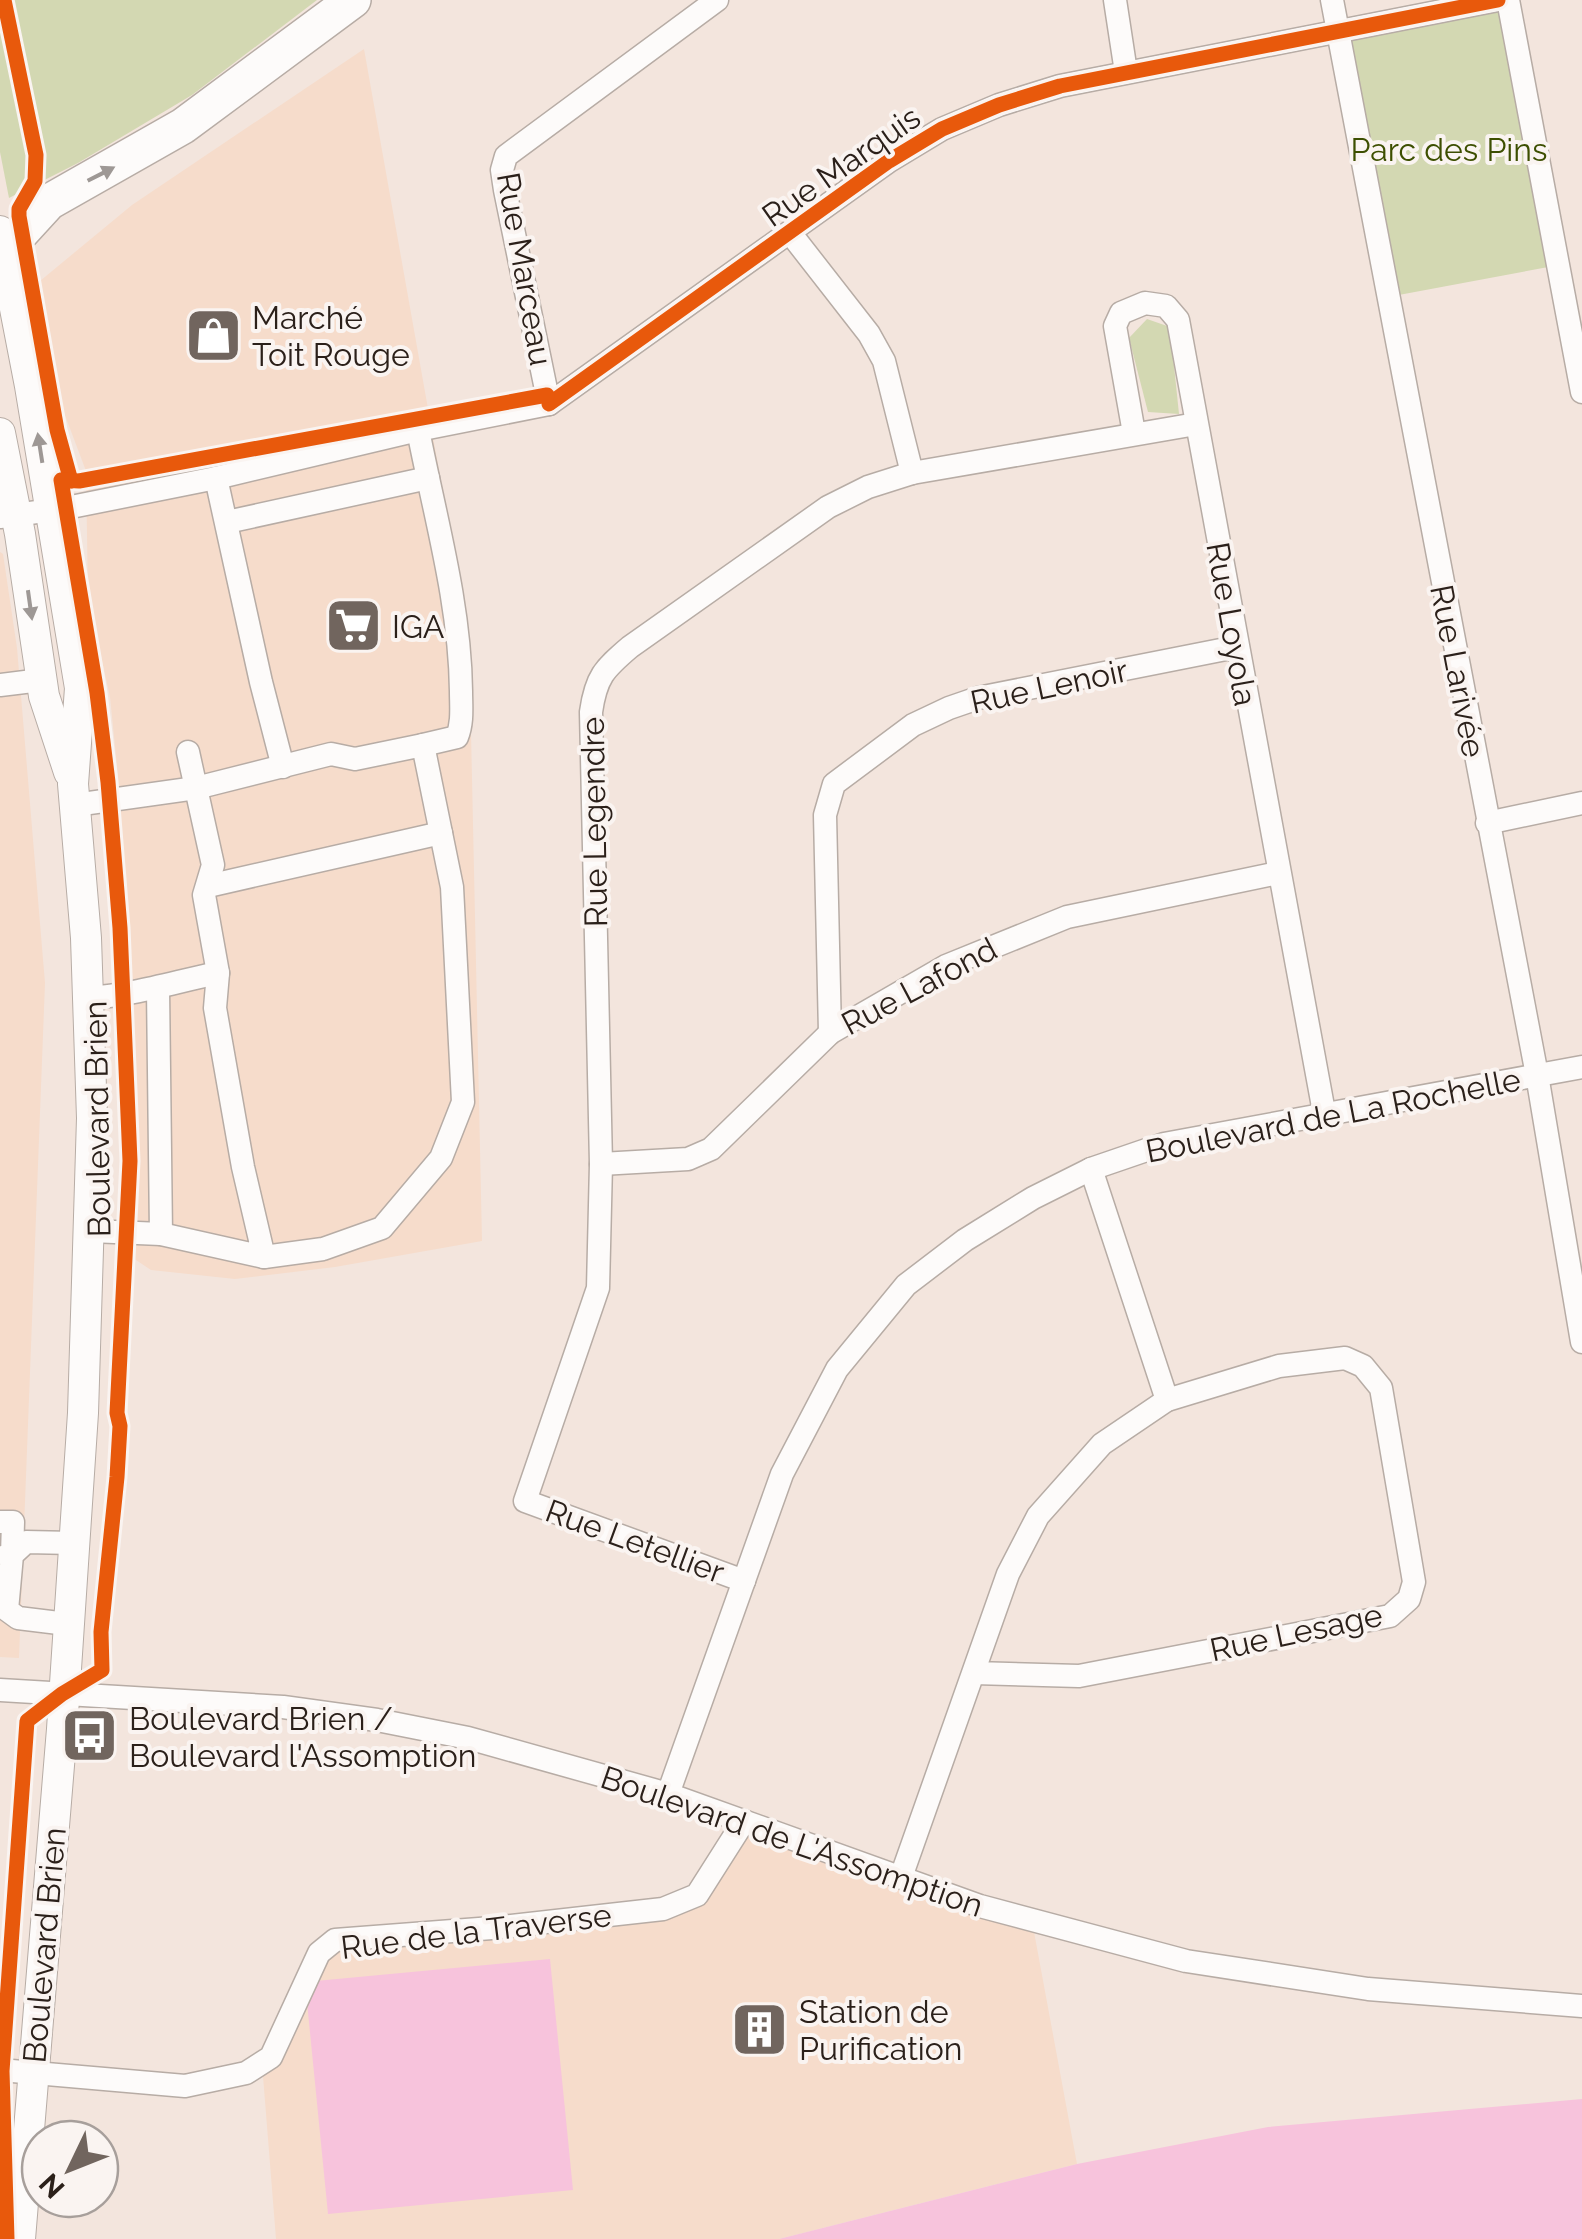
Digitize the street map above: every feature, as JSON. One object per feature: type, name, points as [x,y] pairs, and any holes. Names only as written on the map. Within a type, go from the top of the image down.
[{"type":"highway","points":[[2,241],[49,202],[183,126],[353,0]]},
{"type":"main road","name":"Boulevard Brien","points":[[2,241],[80,688],[74,795],[89,998],[91,1231],[83,1413],[20,2239]]},
{"type":"main road","name":"Boulevard Brien","points":[[0,433],[8,516],[41,680],[74,795]]},
{"type":"street","name":"Rue Marceau","points":[[549,404],[505,190],[502,170],[506,156],[717,0]]},
{"type":"street","points":[[1115,0],[1126,72]]},
{"type":"street","name":"Rue Larivée","points":[[1332,0],[1537,1075],[1582,1342]]},
{"type":"street","name":"Rue Marquis","points":[[8,516],[216,478],[418,430],[549,404],[889,161],[942,129],[1014,101],[1126,72],[1498,0]]},
{"type":"street","points":[[1508,0],[1582,392]]},
{"type":"street","points":[[791,234],[869,334],[884,361],[912,473]]},
{"type":"street","name":"Rue Loyola","points":[[1134,433],[1115,326],[1121,313],[1145,304],[1166,306],[1178,320],[1324,1112]]},
{"type":"street","name":"Rue Legendre","points":[[525,1501],[598,1288],[602,1244],[591,712],[595,687],[606,668],[792,529],[868,487],[912,473],[1196,424]]},
{"type":"street","points":[[74,795],[196,788],[331,754],[355,759],[457,737],[462,725],[455,610],[418,430]]},
{"type":"street","points":[[216,478],[260,682],[283,767]]},
{"type":"street","points":[[227,522],[428,478]]},
{"type":"street","name":"Rue Lenoir","points":[[830,1033],[825,815],[826,800],[834,784],[913,725],[978,698],[1236,647]]},
{"type":"street","points":[[0,685],[41,680]]},
{"type":"street","points":[[91,1231],[161,1234],[264,1257],[323,1249],[382,1228],[441,1158],[463,1102],[452,887],[423,745]]},
{"type":"street","points":[[188,752],[212,865],[204,895],[218,973],[217,1018],[264,1257]]},
{"type":"street","points":[[1487,822],[1582,803]]},
{"type":"street","points":[[208,886],[441,833]]},
{"type":"street","name":"Rue Lafond","points":[[601,1164],[688,1159],[711,1149],[830,1033],[946,966],[1067,917],[1278,873]]},
{"type":"street","points":[[89,998],[158,989],[218,973]]},
{"type":"street","points":[[158,989],[161,1234]]},
{"type":"street","name":"Boulevard de La Rochelle","points":[[668,1794],[782,1474],[837,1368],[906,1284],[965,1240],[1033,1198],[1090,1169],[1164,1144],[1582,1067]]},
{"type":"street","points":[[1090,1169],[1167,1400]]},
{"type":"street","name":"Rue Lesage","points":[[902,1878],[1008,1574],[1038,1516],[1102,1444],[1167,1400],[1279,1366],[1345,1358],[1363,1366],[1382,1388],[1414,1582],[1409,1600],[1390,1616],[1079,1676],[974,1673]]},
{"type":"street","name":"Rue Letellier","points":[[525,1501],[744,1581]]},
{"type":"street","points":[[0,1522],[13,1522],[6,1555],[2,1617],[67,1624]]},
{"type":"street","points":[[6,1555],[26,1542],[73,1543]]},
{"type":"street","name":"Boulevard de L'Assomption","points":[[0,1690],[283,1707],[468,1738],[668,1794],[980,1906],[1186,1961],[1368,1989],[1582,2006]]},
{"type":"street","name":"Rue de la Traverse","points":[[0,2070],[184,2086],[246,2074],[272,2057],[319,1953],[335,1940],[662,1910],[696,1895],[744,1821]]},
{"type":"shaded area","points":[[364,49],[469,639],[482,1241],[335,1267],[235,1279],[151,1270],[130,1256],[136,1141],[118,776],[110,697],[88,597],[86,471],[60,402],[40,281],[132,205]]},
{"type":"shaded area","points":[[0,552],[17,648],[45,983],[19,1658],[0,1657]]},
{"type":"shaded area","points":[[744,1821],[1032,1921],[1077,2164],[779,2239],[276,2239],[263,2076],[335,1940],[697,1895]]},
{"type":"shaded area","points":[[550,1959],[573,2190],[328,2214],[305,1982]]},
{"type":"shaded area","points":[[1582,2099],[1582,2239],[779,2239],[1077,2164],[1268,2127]]},
{"type":"green space","points":[[0,0],[317,0],[192,95],[78,163],[9,198],[0,152]]},
{"type":"green space","name":"Parc des Pins","points":[[1498,0],[1559,265],[1388,297],[1339,32]]},
{"type":"green space","points":[[1147,319],[1170,327],[1179,414],[1148,412],[1129,338]]},
{"type":"cycle path","points":[[4,0],[36,155],[35,181],[19,216],[57,430],[71,481]]},
{"type":"cycle path","points":[[549,404],[889,161],[942,129],[999,105],[1060,86],[1498,0]]},
{"type":"cycle path","points":[[7,2239],[2,2071],[27,1721],[102,1670],[101,1632],[120,1426],[117,1413],[130,1161],[120,928],[108,782],[61,480],[79,481],[547,395]]},
{"type":"place","name":"Marché Toit Rouge","points":[[213,335]]},
{"type":"place","name":"IGA","points":[[353,626]]},
{"type":"place","name":"Boulevard Brien / Boulevard l'Assomption","points":[[90,1736]]},
{"type":"place","name":"Station de Purification","points":[[760,2029]]}]
